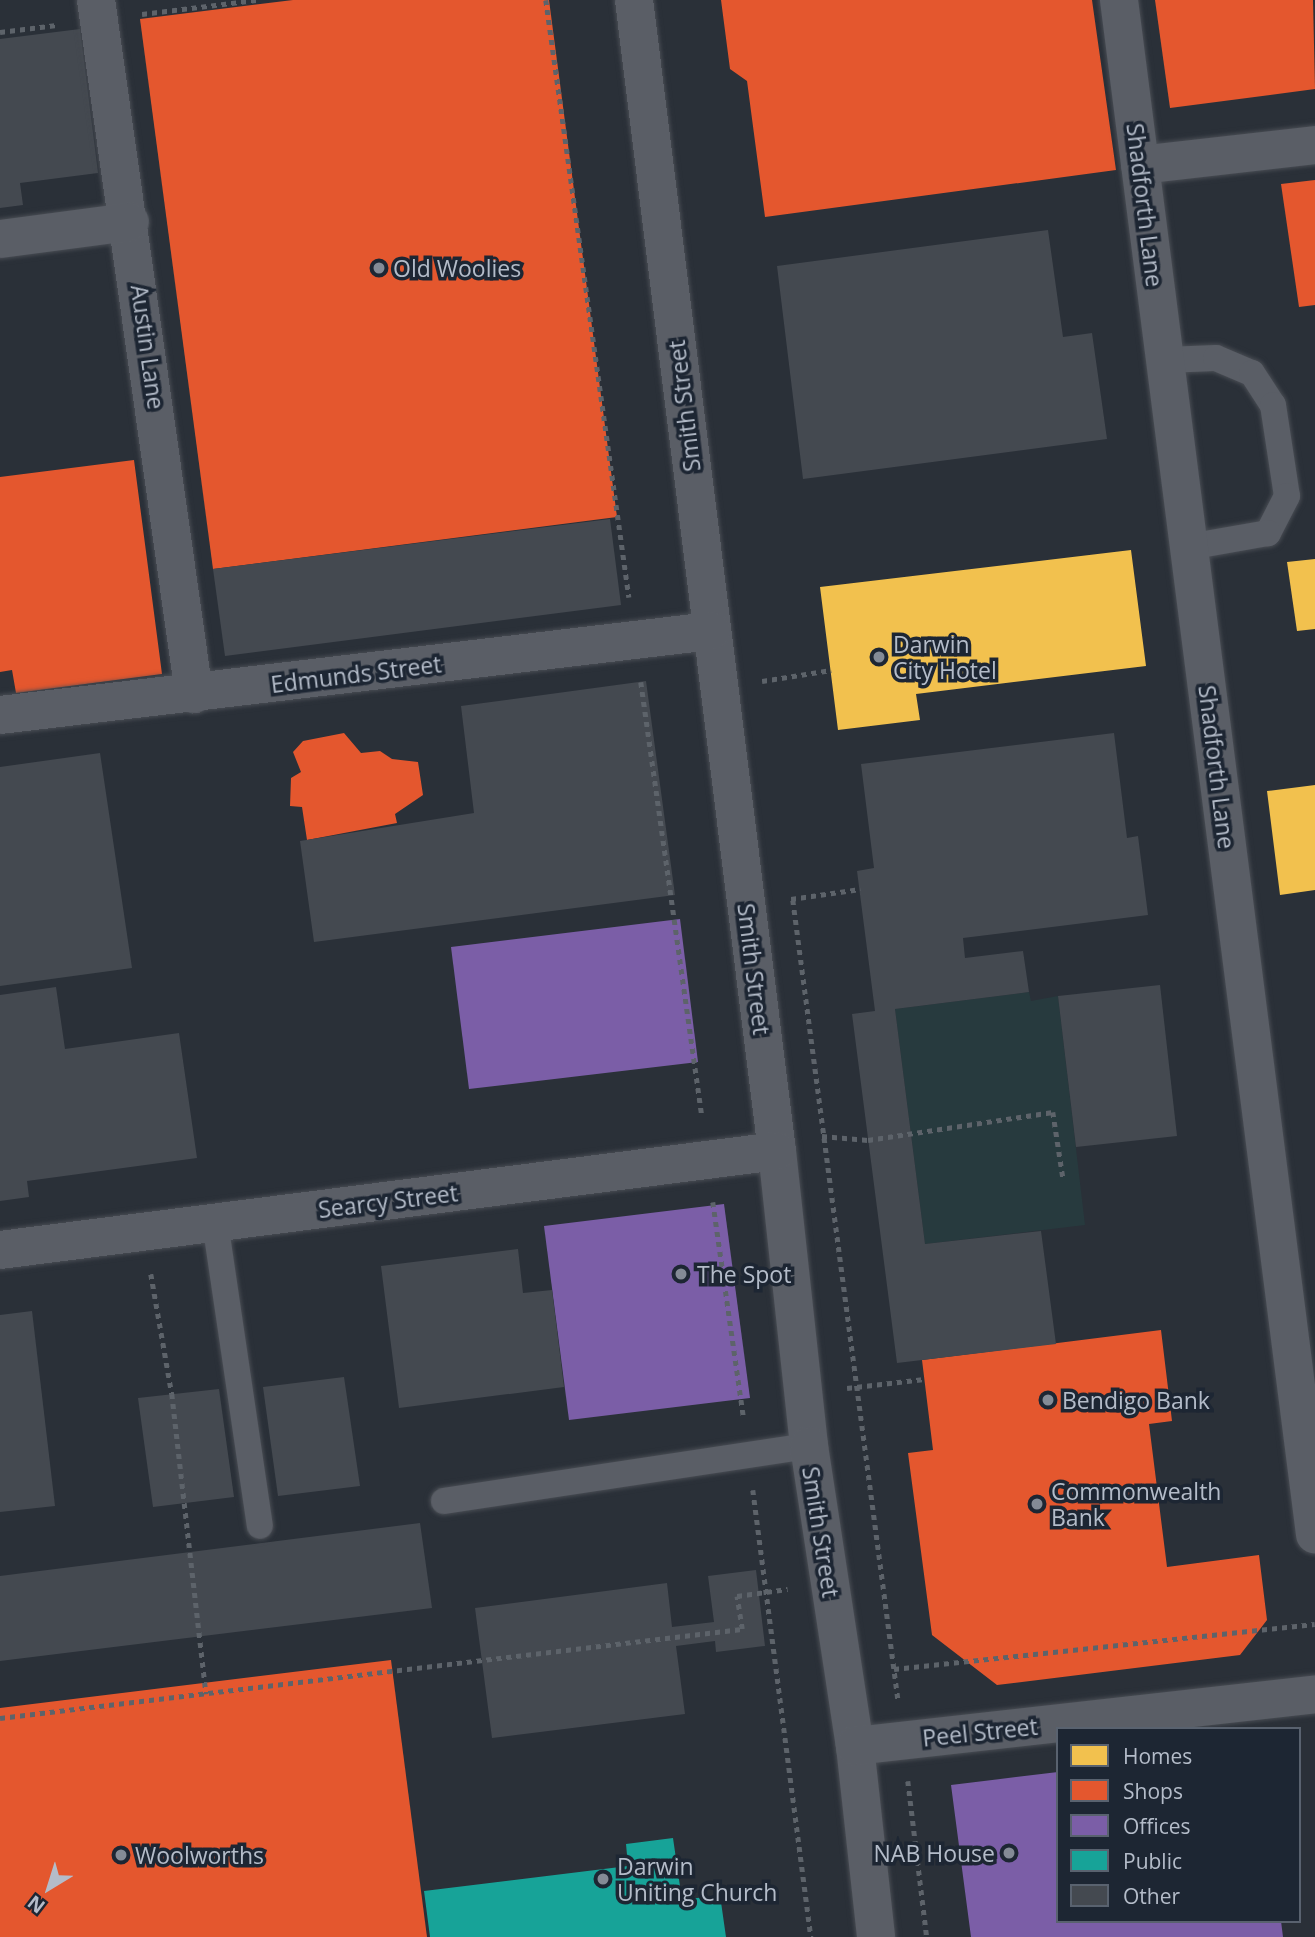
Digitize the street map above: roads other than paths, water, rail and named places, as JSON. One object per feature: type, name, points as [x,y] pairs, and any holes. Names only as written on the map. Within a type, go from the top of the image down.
[{"type":"street","name":"Austin Lane","points":[[96,0],[130,222],[194,694]]},
{"type":"street","name":"Smith Street","points":[[634,0],[777,1152],[809,1446],[855,1746],[876,1937]]},
{"type":"street","name":"Shadforth Lane","points":[[1119,0],[1315,1535]]},
{"type":"street","points":[[1140,165],[1315,145]]},
{"type":"street","points":[[0,239],[130,222]]},
{"type":"street","name":"Edmunds Street","points":[[0,715],[711,631]]},
{"type":"street","name":"Searcy Street","points":[[0,1250],[777,1152]]},
{"type":"street","name":"Peel Street","points":[[855,1746],[1315,1694]]},
{"type":"lane","points":[[1165,360],[1216,358],[1252,373],[1273,405],[1287,496],[1268,533],[1189,547]]},
{"type":"lane","points":[[215,1222],[260,1525]]},
{"type":"lane","points":[[444,1501],[809,1446]]},
{"type":"place","name":"Old Woolies","points":[[379,268]]},
{"type":"place","name":"Darwin City Hotel","points":[[879,657]]},
{"type":"place","name":"The Spot","points":[[681,1274]]},
{"type":"place","name":"Bendigo Bank","points":[[1048,1400]]},
{"type":"place","name":"Commonwealth Bank","points":[[1037,1504]]},
{"type":"place","name":"NAB House","points":[[1009,1853]]},
{"type":"place","name":"Woolworths","points":[[121,1855]]},
{"type":"place","name":"Darwin Uniting Church","points":[[603,1879]]}]
